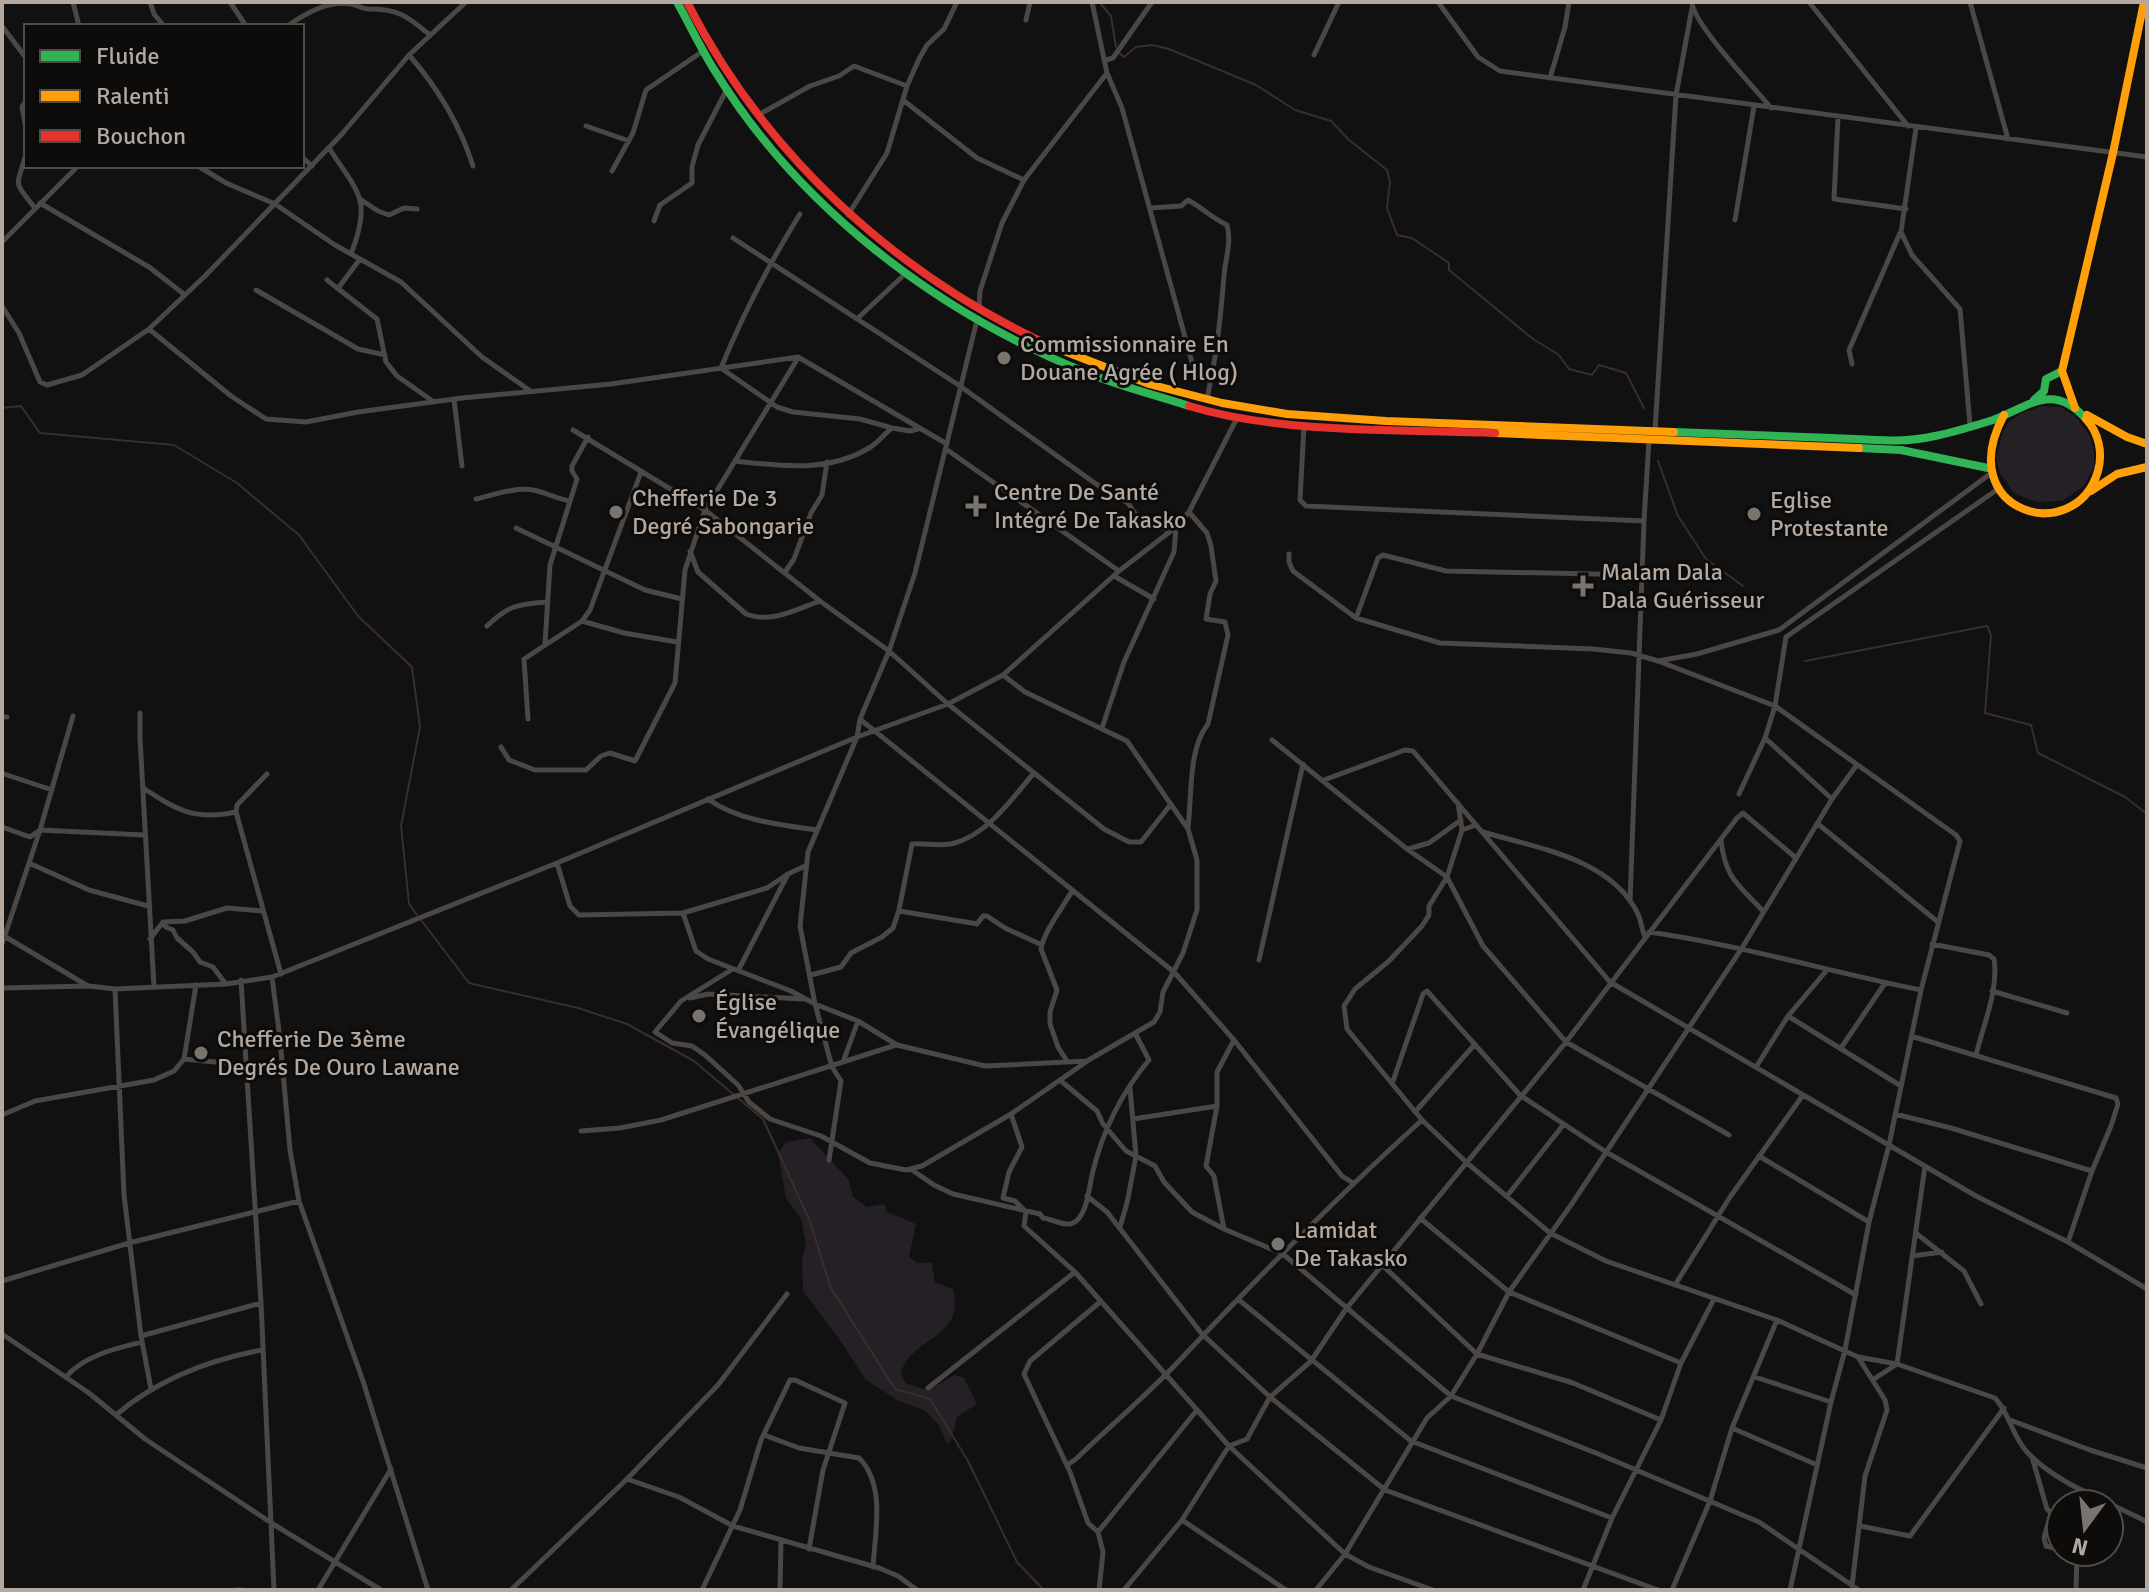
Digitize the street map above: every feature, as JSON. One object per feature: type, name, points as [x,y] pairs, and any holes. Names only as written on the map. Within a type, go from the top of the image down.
[{"type":"main road","points":[[677,2],[727,89],[762,136],[802,182],[843,222],[906,273],[978,314],[1130,379],[1253,409],[1330,417],[1904,440],[1932,437],[2004,415],[2018,405],[2048,399],[2077,409],[2127,437],[2147,444]]},
{"type":"main road","points":[[687,2],[759,115],[795,161],[848,216],[908,264],[1033,350],[1090,374],[1141,392],[1237,418],[1304,425],[1901,450],[1989,471]]},
{"type":"main road","points":[[2090,491],[2100,471],[2101,449],[2094,427],[2077,409],[2062,371],[2113,153],[2144,2]]},
{"type":"main road","points":[[2034,400],[2044,391],[2046,379],[2062,371]]},
{"type":"main road","points":[[2004,415],[1992,432],[1989,471],[1998,489],[2013,504],[2034,512],[2064,510],[2117,474],[2147,467]]},
{"type":"street","points":[[73,2],[78,24]]},
{"type":"street","points":[[150,2],[162,24]]},
{"type":"street","points":[[230,2],[245,24]]},
{"type":"street","points":[[2,306],[19,333],[40,382],[44,385],[82,375],[149,329],[185,295],[329,148],[409,55],[466,2]]},
{"type":"street","points":[[848,216],[887,153],[907,86],[927,45],[944,29],[957,2]]},
{"type":"street","points":[[1026,20],[1030,2]]},
{"type":"street","points":[[829,1160],[841,1081],[832,1067],[815,1004],[800,926],[805,866],[857,737],[860,719],[889,651],[915,573],[971,351],[980,291],[1002,223],[1024,180],[1107,73],[1109,59],[1092,2]]},
{"type":"street","points":[[1109,59],[1152,2]]},
{"type":"street","points":[[1314,55],[1339,2]]},
{"type":"street","points":[[1438,2],[1483,63],[1500,71],[2147,157]]},
{"type":"street","points":[[1550,78],[1569,2]]},
{"type":"street","points":[[1809,2],[1908,126]]},
{"type":"street","points":[[1970,2],[2008,139]]},
{"type":"street","points":[[290,24],[331,4],[350,4],[395,11],[409,17],[430,35]]},
{"type":"street","points":[[1655,432],[1676,95],[1692,5]]},
{"type":"street","points":[[1692,5],[1705,31],[1771,108]]},
{"type":"street","points":[[2,26],[24,55]]},
{"type":"street","points":[[612,171],[629,141],[646,90],[703,51]]},
{"type":"street","points":[[409,55],[428,77],[465,141],[473,166]]},
{"type":"street","points":[[759,115],[854,66],[907,86]]},
{"type":"street","points":[[1107,73],[1122,108],[1193,366],[1201,372],[1212,373]]},
{"type":"street","points":[[654,221],[660,205],[692,183],[692,167],[698,145],[727,89]]},
{"type":"street","points":[[903,100],[977,158],[1024,180]]},
{"type":"street","points":[[1735,220],[1754,106]]},
{"type":"street","points":[[1838,117],[1834,199],[1906,209]]},
{"type":"street","points":[[586,126],[629,141]]},
{"type":"street","points":[[1852,364],[1849,350],[1901,232],[1916,128]]},
{"type":"street","points":[[329,148],[348,174],[360,199],[360,221],[351,254]]},
{"type":"street","points":[[304,159],[312,166]]},
{"type":"street","points":[[24,160],[17,180],[19,188],[37,206],[149,267],[185,295]]},
{"type":"street","points":[[2,242],[76,168]]},
{"type":"street","points":[[201,168],[226,183],[275,204],[351,254],[401,282],[482,357],[529,390]]},
{"type":"street","points":[[360,199],[389,215],[404,208],[417,209]]},
{"type":"street","points":[[1150,208],[1181,206],[1188,200],[1199,205],[1208,216],[1227,225],[1228,252],[1220,331],[1207,400]]},
{"type":"street","points":[[721,368],[771,261],[800,214]]},
{"type":"street","points":[[1901,232],[1912,255],[1960,309],[1970,425]]},
{"type":"street","points":[[733,238],[960,386],[1096,484],[1128,503],[1138,518],[1174,529]]},
{"type":"street","points":[[339,287],[360,259]]},
{"type":"street","points":[[858,318],[906,273]]},
{"type":"street","points":[[327,280],[377,319],[386,362],[397,376],[435,402]]},
{"type":"street","points":[[256,290],[358,349],[385,355]]},
{"type":"street","points":[[149,329],[231,396],[266,419],[306,422],[454,399],[611,384],[798,357],[919,428],[1154,599]]},
{"type":"street","points":[[501,747],[509,760],[535,770],[586,770],[601,756],[610,753],[635,761],[675,683],[685,570],[705,510],[798,357]]},
{"type":"street","points":[[721,368],[769,403],[793,412],[860,419],[910,431],[919,428]]},
{"type":"street","points":[[454,399],[462,466]]},
{"type":"street","points":[[2,988],[89,986],[115,989],[226,984],[272,977],[557,863],[857,737],[948,704],[1003,675],[1117,573],[1174,529],[1189,512],[1237,418]]},
{"type":"street","points":[[1304,425],[1300,500],[1306,506],[1644,521]]},
{"type":"street","points":[[735,461],[795,468],[827,462],[866,450],[892,428]]},
{"type":"street","points":[[573,430],[705,510],[889,651],[948,704],[1104,829],[1136,843],[1146,837],[1171,804]]},
{"type":"street","points":[[545,644],[546,602],[554,546],[577,479],[572,466],[588,437]]},
{"type":"street","points":[[1630,901],[1649,440]]},
{"type":"street","points":[[785,572],[794,559],[811,513],[822,495],[827,462]]},
{"type":"street","points":[[1658,661],[1697,654],[1779,630],[1989,471]]},
{"type":"street","points":[[528,719],[523,661],[582,621],[590,610],[641,472]]},
{"type":"street","points":[[1739,794],[1765,738],[1775,706],[1786,637],[1998,489]]},
{"type":"street","points":[[476,499],[511,491],[533,490],[570,501]]},
{"type":"street","points":[[1188,829],[1196,750],[1200,732],[1208,724],[1228,635],[1225,622],[1206,619],[1210,594],[1216,581],[1211,546],[1207,533],[1189,512]]},
{"type":"street","points":[[516,528],[645,590],[682,599]]},
{"type":"street","points":[[1102,728],[1124,662],[1174,552],[1174,529]]},
{"type":"street","points":[[690,550],[694,567],[754,617],[773,617],[820,601]]},
{"type":"street","points":[[1289,554],[1293,571],[1356,618],[1417,639],[1440,643],[1593,649],[1639,655],[1775,706],[1956,835],[1960,841],[1921,990],[1889,1145],[1869,1222],[1845,1350],[1790,1590]]},
{"type":"street","points":[[1356,618],[1378,558],[1383,555],[1446,571],[1642,575]]},
{"type":"street","points":[[685,570],[694,567]]},
{"type":"street","points":[[487,626],[502,612],[519,604],[546,602]]},
{"type":"street","points":[[582,621],[624,633],[677,642]]},
{"type":"street","points":[[911,1170],[1011,1114],[1087,1061],[1154,1022],[1197,910],[1197,860],[1188,829],[1127,741],[1025,692],[1003,675]]},
{"type":"street","points":[[140,713],[149,940],[154,987]]},
{"type":"street","points":[[2,944],[73,716]]},
{"type":"street","points":[[860,719],[1174,972],[1234,1040],[1342,1176],[1353,1183]]},
{"type":"street","points":[[1765,738],[1832,799]]},
{"type":"street","points":[[1272,740],[1407,849],[1447,877],[1483,946],[1566,1042],[1729,1135]]},
{"type":"street","points":[[1324,780],[1409,749],[1610,982],[1976,1196],[2068,1242],[2147,1289]]},
{"type":"street","points":[[1259,960],[1303,764]]},
{"type":"street","points":[[1316,1590],[1345,1554],[1427,1418],[1451,1396],[1509,1292],[1742,948],[1832,799],[1856,766]]},
{"type":"street","points":[[811,975],[841,967],[851,953],[893,928],[912,844],[957,842],[989,824],[1035,773]]},
{"type":"street","points":[[4,774],[52,790]]},
{"type":"street","points":[[267,774],[237,805],[236,812],[281,974]]},
{"type":"street","points":[[143,787],[178,811],[212,817],[236,812]]},
{"type":"street","points":[[708,799],[720,808],[756,819],[817,830]]},
{"type":"street","points":[[1458,803],[1462,830],[1447,877],[1429,906],[1429,915],[1389,961],[1355,989],[1344,1006],[1347,1029],[1422,1120],[1550,1233],[1606,1261],[1777,1320],[1858,1357],[1897,1364],[1987,1394],[2004,1408],[2020,1443],[2032,1457],[2081,1488]]},
{"type":"street","points":[[1125,1590],[1182,1520],[1229,1446],[1247,1439],[1270,1397],[1311,1361],[1381,1264],[1566,1042],[1737,818],[1743,813],[1796,858]]},
{"type":"street","points":[[1407,849],[1429,843],[1461,820]]},
{"type":"street","points":[[1818,824],[1938,922]]},
{"type":"street","points":[[1462,830],[1476,825]]},
{"type":"street","points":[[2,827],[30,837],[40,830],[144,835]]},
{"type":"street","points":[[1483,832],[1584,865],[1617,886],[1630,901],[1647,935]]},
{"type":"street","points":[[1721,840],[1723,863],[1728,874],[1763,911]]},
{"type":"street","points":[[28,863],[89,890],[148,906]]},
{"type":"street","points":[[557,863],[567,897],[579,915],[683,913],[767,888],[805,866]]},
{"type":"street","points":[[788,874],[735,970],[681,1001],[655,1032],[672,1043],[692,1046],[738,1085],[749,1102],[770,1119],[832,1142],[870,1163],[911,1170],[953,1194],[1073,1224],[1081,1217],[1095,1161],[1118,1102],[1130,1088],[1138,1070],[1149,1060],[1136,1035]]},
{"type":"street","points":[[1067,1062],[1050,1024],[1050,1012],[1057,990],[1042,945],[1072,891]]},
{"type":"street","points":[[149,940],[163,922],[185,921],[227,908],[262,911]]},
{"type":"street","points":[[899,910],[977,924],[983,916],[987,916],[1042,945]]},
{"type":"street","points":[[683,913],[696,951],[708,959],[858,1021],[897,1045],[985,1066],[1087,1061]]},
{"type":"street","points":[[163,922],[200,962],[213,967],[226,984]]},
{"type":"street","points":[[3,935],[89,986]]},
{"type":"street","points":[[1647,935],[1742,948],[1921,990]]},
{"type":"street","points":[[1932,944],[1989,955],[1994,959],[1996,968],[1992,991],[1976,1055]]},
{"type":"street","points":[[1756,1067],[1788,1016],[1827,970]]},
{"type":"street","points":[[272,977],[290,1150],[299,1201],[391,1468],[428,1590]]},
{"type":"street","points":[[241,980],[273,1524],[274,1590]]},
{"type":"street","points":[[1841,1048],[1885,983]]},
{"type":"street","points":[[2,1112],[35,1101],[166,1077],[184,1059],[196,985]]},
{"type":"street","points":[[115,989],[129,1243],[151,1389]]},
{"type":"street","points":[[1392,1084],[1423,994],[1427,991],[1520,1095],[1606,1152],[1856,1295]]},
{"type":"street","points":[[1992,991],[2067,1013]]},
{"type":"street","points":[[681,1001],[708,994],[808,999]]},
{"type":"street","points":[[1788,1016],[1901,1086]]},
{"type":"street","points":[[843,1063],[858,1021]]},
{"type":"street","points":[[1911,1036],[2116,1098],[2118,1104],[2111,1126],[2068,1242]]},
{"type":"street","points":[[1224,1229],[1214,1176],[1206,1166],[1217,1106],[1217,1072],[1234,1040]]},
{"type":"street","points":[[1415,1112],[1475,1044]]},
{"type":"street","points":[[581,1131],[661,1120],[897,1045]]},
{"type":"street","points":[[184,1059],[246,1065]]},
{"type":"street","points":[[1061,1081],[1097,1111],[1126,1151],[1155,1166],[1164,1182],[1192,1212],[1283,1254],[1451,1396],[1759,1522],[1859,1590]]},
{"type":"street","points":[[1119,1228],[1136,1156],[1130,1088]]},
{"type":"street","points":[[1675,1285],[1719,1214],[1803,1095]]},
{"type":"street","points":[[1133,1119],[1217,1106]]},
{"type":"street","points":[[1011,1114],[1022,1147],[1009,1172],[1003,1198],[1015,1201],[1026,1212]]},
{"type":"street","points":[[1895,1114],[2092,1171]]},
{"type":"street","points":[[1067,1465],[1164,1375],[1353,1183],[1422,1120]]},
{"type":"street","points":[[1507,1196],[1564,1124]]},
{"type":"street","points":[[1759,1156],[1869,1222]]},
{"type":"street","points":[[1874,1379],[1897,1364],[1925,1166]]},
{"type":"street","points":[[1087,1196],[1101,1205],[1202,1334],[1270,1397],[1385,1490],[1658,1590]]},
{"type":"street","points":[[2,1281],[129,1243],[299,1201]]},
{"type":"street","points":[[1026,1212],[1024,1226],[1075,1272],[1229,1446],[1345,1554],[1369,1567],[1433,1590]]},
{"type":"street","points":[[1420,1218],[1509,1292],[1681,1363]]},
{"type":"street","points":[[1917,1234],[1964,1271],[1981,1304]]},
{"type":"street","points":[[1912,1256],[1942,1252]]},
{"type":"street","points":[[1381,1264],[1477,1354],[1573,1383],[1661,1420]]},
{"type":"street","points":[[928,1388],[1075,1272]]},
{"type":"street","points":[[511,1590],[627,1479],[718,1385],[787,1294]]},
{"type":"street","points":[[1583,1590],[1612,1518],[1661,1420],[1681,1363],[1714,1299]]},
{"type":"street","points":[[1239,1300],[1411,1441],[1612,1518]]},
{"type":"street","points":[[1099,1590],[1103,1552],[1098,1532],[1088,1523],[1067,1465],[1024,1374],[1024,1368],[1100,1302]]},
{"type":"street","points":[[66,1377],[76,1366],[92,1358],[142,1339],[261,1303]]},
{"type":"street","points":[[1672,1590],[1710,1501],[1732,1428],[1777,1320]]},
{"type":"street","points":[[2,1334],[117,1414],[145,1439],[273,1524],[381,1590]]},
{"type":"street","points":[[117,1414],[151,1389],[204,1365],[262,1350]]},
{"type":"street","points":[[1852,1586],[1865,1476],[1887,1410],[1874,1379],[1858,1357]]},
{"type":"street","points":[[1755,1377],[1831,1402]]},
{"type":"street","points":[[702,1590],[733,1526],[764,1435],[786,1384],[795,1380],[845,1403],[823,1470],[809,1549]]},
{"type":"street","points":[[1860,1526],[1910,1536],[2004,1408]]},
{"type":"street","points":[[1098,1532],[1197,1410]]},
{"type":"street","points":[[2010,1420],[2147,1468]]},
{"type":"street","points":[[1732,1428],[1817,1465]]},
{"type":"street","points":[[764,1435],[799,1448],[859,1458],[865,1465],[875,1486],[873,1567]]},
{"type":"street","points":[[2032,1457],[2045,1502]]},
{"type":"street","points":[[318,1590],[391,1468]]},
{"type":"street","points":[[627,1479],[679,1497],[733,1526],[898,1576],[917,1590]]},
{"type":"street","points":[[2125,1511],[2147,1522]]},
{"type":"street","points":[[1182,1520],[1286,1590]]},
{"type":"street","points":[[780,1590],[781,1540]]},
{"type":"street","points":[[2076,1590],[2077,1568]]},
{"type":"shaded area","points":[[2042,406],[2061,407],[2076,417],[2090,436],[2094,452],[2094,468],[2083,487],[2062,501],[2037,502],[2015,494],[2000,474],[1996,458],[2007,424],[2019,414]]},
{"type":"shaded area","points":[[810,1138],[849,1180],[853,1197],[867,1207],[884,1204],[887,1212],[916,1224],[909,1257],[917,1263],[932,1263],[935,1282],[953,1289],[955,1306],[952,1318],[945,1328],[915,1352],[901,1374],[906,1383],[928,1389],[955,1375],[964,1378],[977,1404],[957,1417],[951,1441],[947,1444],[939,1425],[925,1411],[897,1400],[865,1379],[803,1291],[802,1260],[806,1242],[801,1219],[786,1198],[778,1154],[786,1142]]},
{"type":"waterway","points":[[1099,2],[1111,16],[1116,47]]},
{"type":"waterway","points":[[1119,53],[1124,57],[1136,47],[1152,45],[1169,49],[1256,85],[1295,110],[1331,121],[1349,140],[1387,170],[1390,182],[1387,208],[1397,235],[1412,238],[1449,263],[1449,270],[1533,339],[1559,355],[1569,369],[1592,375],[1599,365],[1626,373],[1644,408]]},
{"type":"waterway","points":[[2,408],[21,406],[40,433],[174,445],[237,483],[299,535],[358,616],[412,667],[420,727],[401,826],[409,904],[417,915]]},
{"type":"waterway","points":[[1658,461],[1678,516],[1706,559],[1743,586]]},
{"type":"waterway","points":[[1805,661],[1987,626],[1991,635],[1985,713],[2031,725],[2038,753],[2125,797],[2147,814]]},
{"type":"waterway","points":[[421,920],[469,983],[578,1008],[627,1024],[694,1061],[733,1094]]},
{"type":"waterway","points":[[738,1098],[763,1119],[809,1219],[831,1288],[895,1389],[930,1399],[968,1461],[1017,1562],[1044,1590]]},
{"type":"traffic: fast","points":[[677,2],[710,63],[749,121],[788,168],[830,211],[876,251],[925,287],[1030,348],[1098,377],[1189,406]]},
{"type":"traffic: fast","points":[[2034,400],[2044,391],[2046,379],[2062,371]]},
{"type":"traffic: fast","points":[[1674,432],[1910,440],[1964,429],[2040,400],[2051,399],[2062,401],[2086,419]]},
{"type":"traffic: fast","points":[[1859,448],[1901,450],[1988,468]]},
{"type":"traffic: slow","points":[[2075,408],[2062,371],[2113,153],[2144,2]]},
{"type":"traffic: slow","points":[[1051,346],[1149,384],[1222,403],[1287,414],[1674,432]]},
{"type":"traffic: slow","points":[[2004,415],[1992,448],[1993,476],[2004,496],[2022,509],[2044,513],[2066,509],[2085,495],[2098,471],[2099,444],[2086,419]]},
{"type":"traffic: slow","points":[[2087,415],[2127,437],[2147,444]]},
{"type":"traffic: slow","points":[[1495,433],[1859,448]]},
{"type":"traffic: slow","points":[[2091,491],[2117,474],[2147,467]]},
{"type":"traffic: jam","points":[[687,2],[718,58],[755,110],[795,159],[840,204],[888,246],[940,284],[994,317],[1051,346]]},
{"type":"traffic: jam","points":[[1189,406],[1224,415],[1300,426],[1495,433]]},
{"type":"place","name":"Commissionnaire En Douane Agrée ( Hlog)","points":[[1004,358]]},
{"type":"place","name":"Centre De Santé Intégré De Takasko","points":[[976,506]]},
{"type":"place","name":"Chefferie De 3 Degré Sabongarie","points":[[616,512]]},
{"type":"place","name":"Eglise Protestante","points":[[1754,514]]},
{"type":"place","name":"Malam Dala Dala Guérisseur","points":[[1583,586]]},
{"type":"place","name":"Église Évangélique","points":[[699,1016]]},
{"type":"place","name":"Chefferie De 3ème Degrés De Ouro Lawane","points":[[201,1053]]},
{"type":"place","name":"Lamidat De Takasko","points":[[1278,1244]]}]
